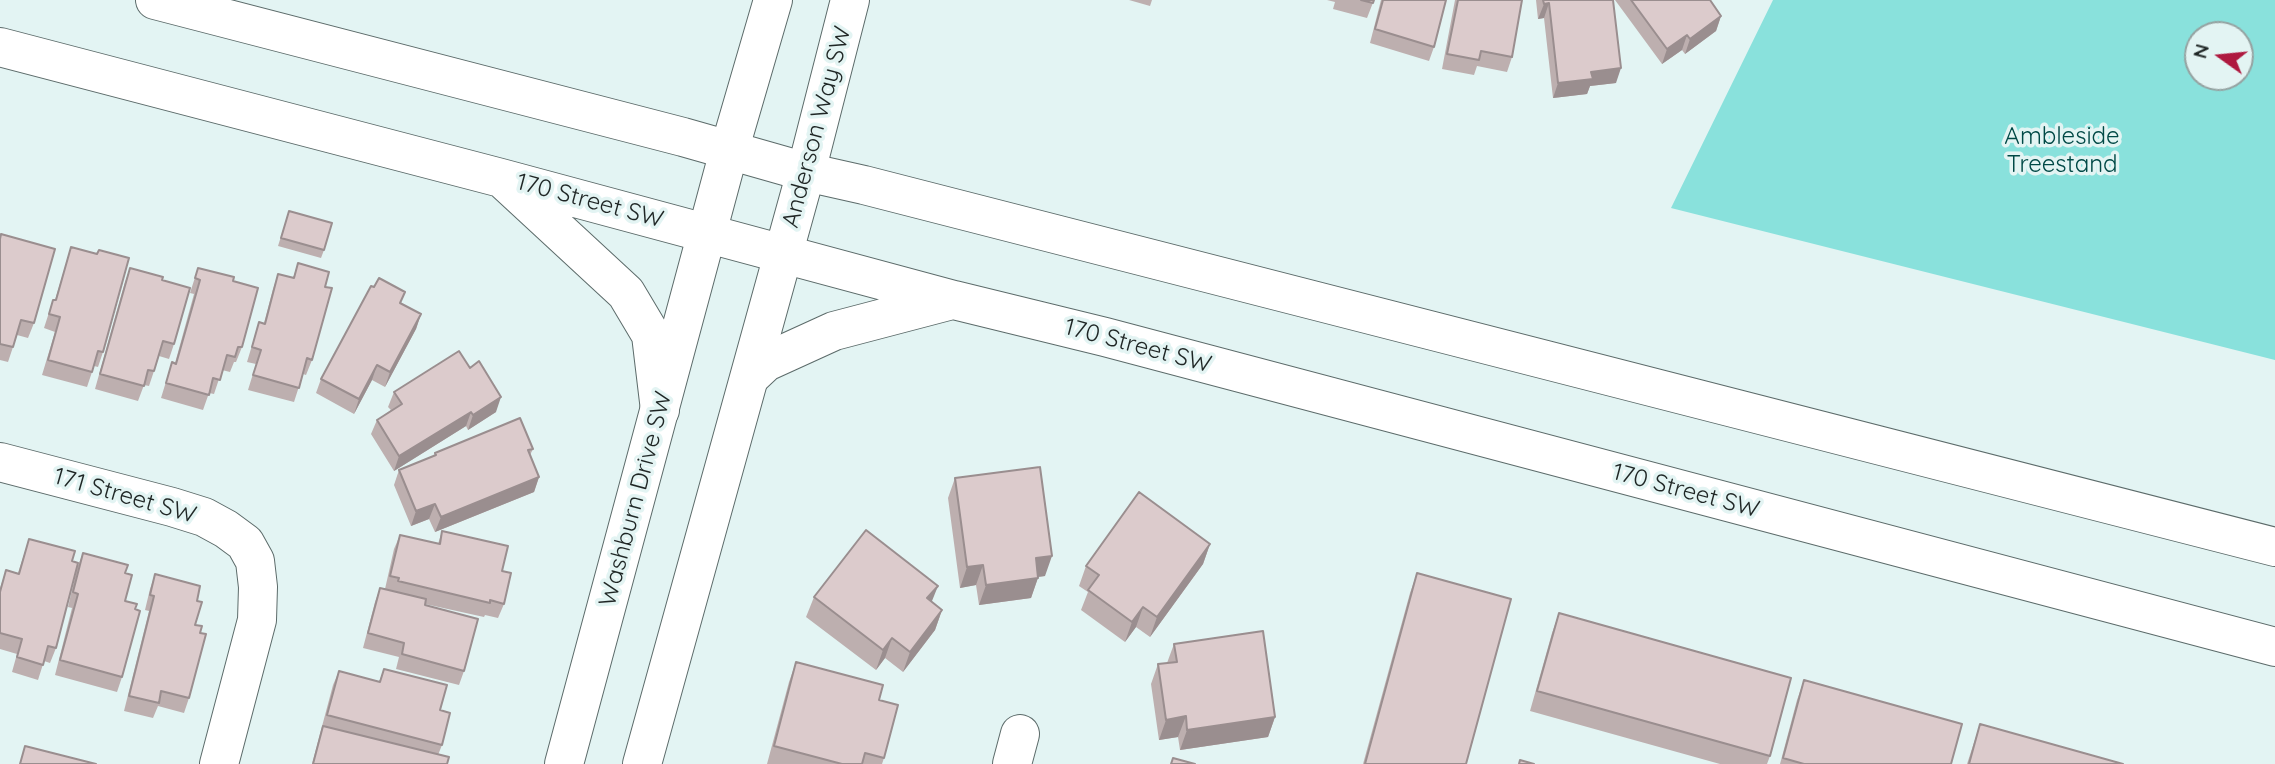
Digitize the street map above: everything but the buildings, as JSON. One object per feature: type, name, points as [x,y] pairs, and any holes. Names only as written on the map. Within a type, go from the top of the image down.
[{"type":"main road","points":[[155,0],[673,134],[806,172],[864,184],[2275,547]]},
{"type":"main road","points":[[708,233],[773,0]]},
{"type":"main road","name":"Anderson Way SW","points":[[783,254],[850,0]]},
{"type":"main road","name":"170 Street SW","points":[[0,47],[2275,647]]},
{"type":"main road","points":[[501,178],[626,293],[650,335],[660,410]]},
{"type":"main road","name":"Washburn Drive SW","points":[[564,764],[708,233]]},
{"type":"main road","points":[[642,764],[783,254]]},
{"type":"main road","points":[[750,377],[766,362],[834,331],[954,300]]},
{"type":"main road","name":"171 Street SW","points":[[0,462],[204,517],[245,543],[255,561],[258,587],[257,620],[219,764]]},
{"type":"green space","name":"Ambleside Treestand","points":[[1773,0],[2275,0],[2275,360],[1671,208]]}]
